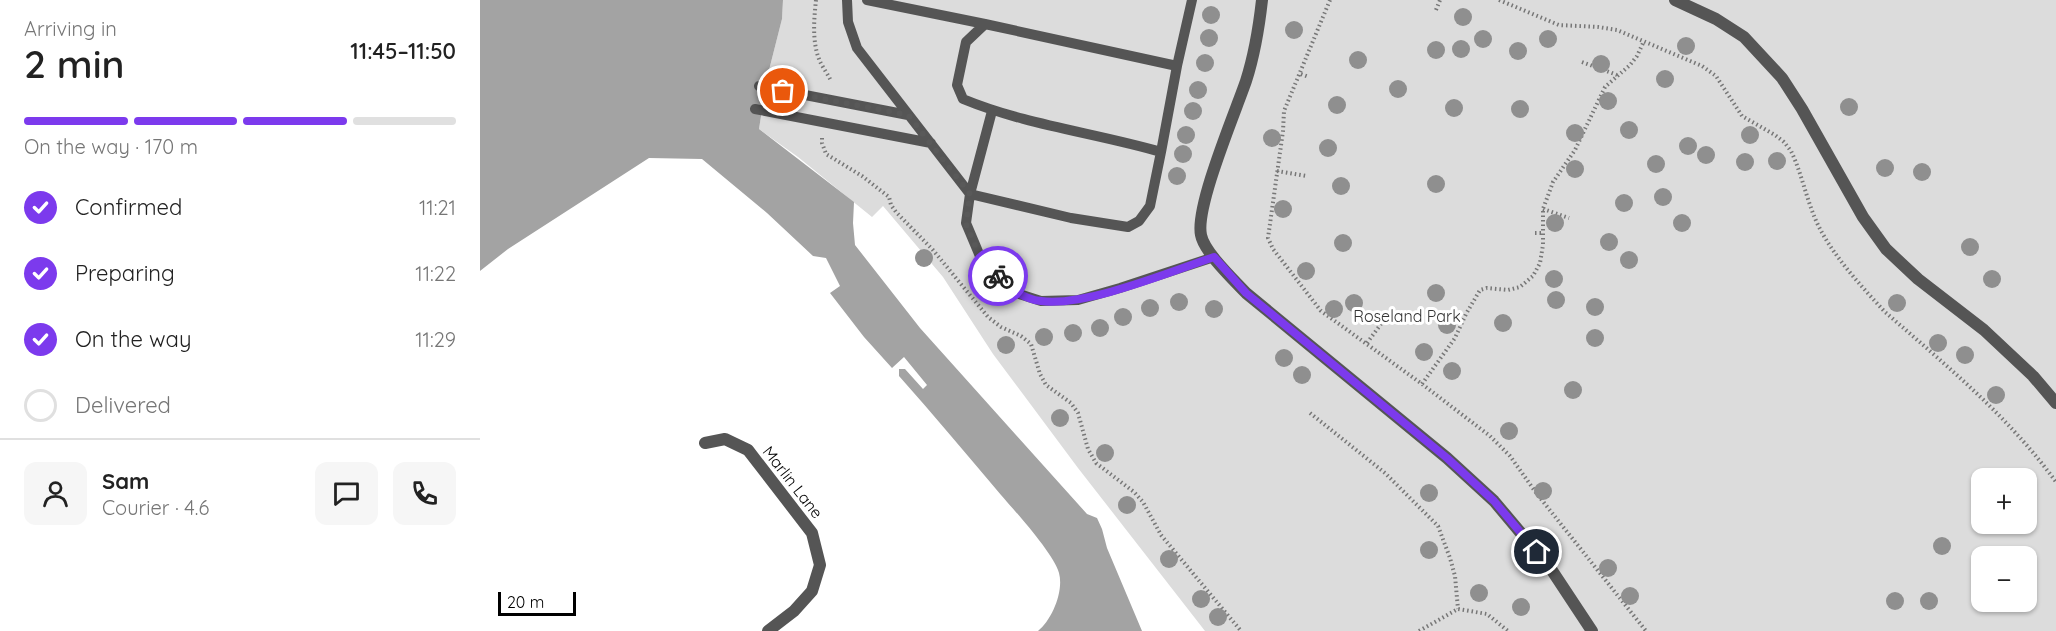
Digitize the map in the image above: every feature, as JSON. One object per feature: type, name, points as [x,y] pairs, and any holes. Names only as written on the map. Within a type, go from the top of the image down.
[{"type":"street","points":[[1262,0],[1247,78],[1211,182],[1203,212],[1201,236],[1214,257],[1246,293],[1447,458],[1494,501],[1551,569],[1592,631]]},
{"type":"street","points":[[1674,0],[1716,19],[1744,37],[1782,78],[1863,217],[1886,249],[1918,279],[1984,330],[2032,376],[2056,403]]},
{"type":"street","name":"Marlin Lane","points":[[705,443],[725,440],[748,450],[812,533],[820,565],[812,591],[794,611],[768,631]]},
{"type":"lane","points":[[847,0],[848,22],[857,48],[970,194],[1071,218],[1128,227],[1139,221],[1150,206],[1192,0]]},
{"type":"lane","points":[[867,0],[1177,66]]},
{"type":"lane","points":[[985,24],[966,42],[957,85],[963,99],[992,111],[1161,152]]},
{"type":"lane","points":[[759,86],[908,115]]},
{"type":"lane","points":[[755,109],[931,143]]},
{"type":"lane","points":[[992,111],[970,194],[966,224],[982,261],[1016,293],[1041,301],[1078,300],[1214,257]]},
{"type":"path","points":[[816,0],[814,24],[816,46],[819,59],[832,83],[830,99]]},
{"type":"path","points":[[1330,0],[1284,111],[1268,238],[1273,249],[1321,311],[1490,436],[1510,456],[1537,494],[1646,631]]},
{"type":"path","points":[[1436,10],[1440,0]]},
{"type":"path","points":[[1499,0],[1559,25],[1617,30],[1693,62],[1716,76],[1742,116],[1784,142],[1797,164],[1821,229],[1842,260],[1885,312],[1947,366],[2033,450],[2056,482]]},
{"type":"path","points":[[1422,384],[1455,338],[1480,290],[1487,288],[1508,290],[1520,287],[1533,276],[1540,263],[1543,209],[1553,182],[1575,150],[1605,87],[1637,56],[1644,41]]},
{"type":"path","points":[[1582,62],[1600,71],[1618,76]]},
{"type":"path","points":[[1300,74],[1309,77]]},
{"type":"path","points":[[825,123],[822,143],[826,154],[862,176],[889,197],[896,212],[933,250],[988,317],[1031,344],[1040,374],[1046,384],[1071,403],[1078,413],[1088,449],[1096,463],[1134,492],[1143,502],[1161,535],[1241,631]]},
{"type":"path","points":[[1277,171],[1305,176]]},
{"type":"path","points":[[1543,209],[1569,218]]},
{"type":"path","points":[[1535,233],[1543,233]]},
{"type":"path","points":[[1367,343],[1381,324]]},
{"type":"path","points":[[1310,412],[1385,473],[1438,526],[1453,567],[1458,609]]},
{"type":"path","points":[[1419,631],[1458,609],[1488,614],[1508,631]]},
{"type":"green space","name":"Roseland Park","points":[[783,0],[2056,0],[2056,631],[1205,631],[993,354],[943,277],[883,206],[872,217],[798,157],[759,129],[767,78],[782,19]]},
{"type":"shaded area","points":[[480,0],[783,0],[782,19],[767,78],[759,129],[854,202],[855,245],[920,328],[1087,514],[1097,518],[1107,548],[1142,631],[1038,631],[1052,613],[1060,588],[1059,573],[1050,555],[899,376],[899,369],[905,369],[923,389],[927,385],[904,357],[892,368],[864,337],[830,293],[840,286],[826,258],[813,256],[767,213],[702,159],[649,158],[508,249],[480,271]]},
{"type":"way so far","points":[[783,91],[908,115],[970,194],[966,224],[982,261],[998,276]]},
{"type":"route","points":[[998,276],[1016,293],[1041,301],[1078,300],[1214,257],[1246,293],[1447,458],[1494,501],[1537,552]]}]
